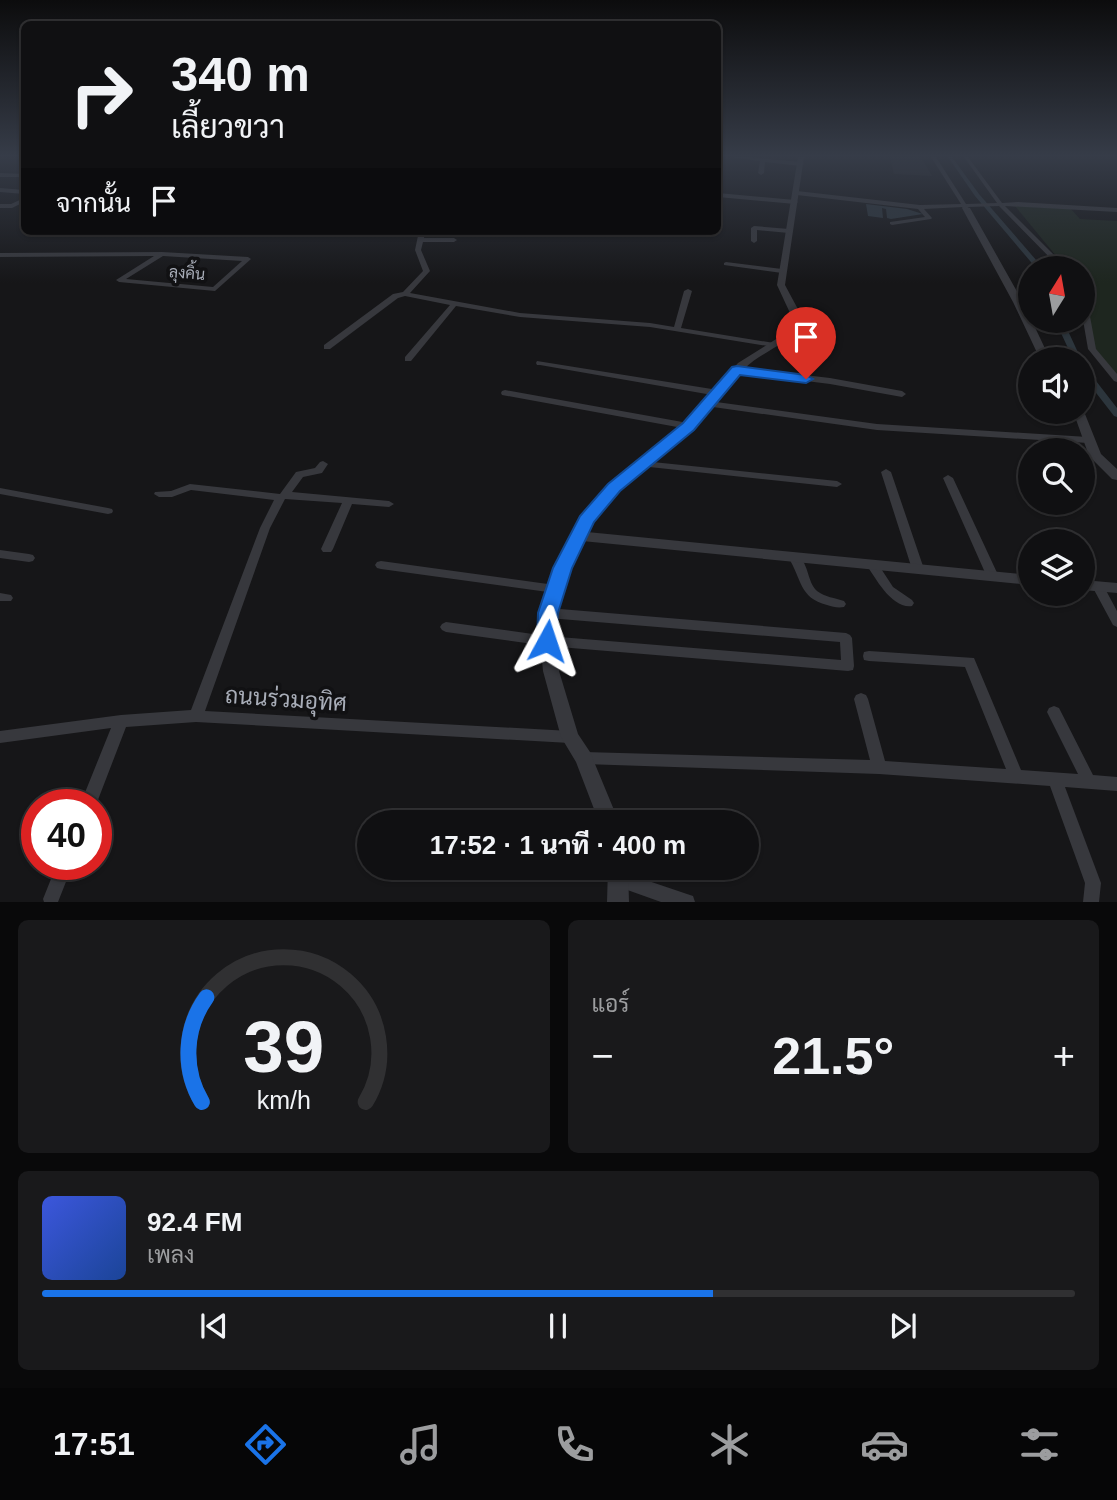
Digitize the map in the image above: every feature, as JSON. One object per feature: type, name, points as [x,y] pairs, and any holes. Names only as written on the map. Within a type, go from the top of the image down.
[{"type":"street","points":[[604,810],[584,758],[570,737],[551,671],[547,641],[548,613],[555,589],[577,536],[608,493],[688,426],[737,370],[791,332],[797,321],[782,290],[782,271],[796,199]]},
{"type":"street","points":[[810,199],[920,208],[1000,205],[1117,211]]},
{"type":"street","points":[[962,199],[1039,347]]},
{"type":"street","points":[[996,199],[1052,256]]},
{"type":"street","points":[[0,206],[12,206],[21,202]]},
{"type":"street","points":[[892,223],[929,218],[920,208]]},
{"type":"street","points":[[754,242],[754,228],[789,231]]},
{"type":"street","points":[[405,294],[428,271],[418,250],[421,235],[454,240]]},
{"type":"street","name":"ลุงคิ้น","points":[[0,255],[162,254],[248,259],[215,289],[119,280],[162,254]]},
{"type":"street","points":[[726,264],[782,271]]},
{"type":"street","points":[[677,329],[688,291]]},
{"type":"street","points":[[327,346],[396,296],[405,294],[531,317],[677,329],[774,345]]},
{"type":"street","points":[[408,359],[454,304]]},
{"type":"street","points":[[1088,333],[1091,349],[1117,379]]},
{"type":"street","points":[[540,363],[718,393]]},
{"type":"street","points":[[737,370],[830,381],[902,394]]},
{"type":"street","points":[[505,393],[688,426]]},
{"type":"street","points":[[709,404],[877,427],[1056,438]]},
{"type":"street","points":[[1095,454],[1098,460],[1117,476]]},
{"type":"street","points":[[196,716],[265,528],[283,496],[300,475],[317,471],[323,464]]},
{"type":"street","points":[[643,464],[837,484]]},
{"type":"street","points":[[886,472],[918,569]]},
{"type":"street","points":[[948,478],[993,577]]},
{"type":"street","points":[[159,494],[173,494],[190,487],[389,504]]},
{"type":"street","points":[[0,491],[108,511]]},
{"type":"street","points":[[327,549],[349,500]]},
{"type":"street","points":[[577,536],[1018,579]]},
{"type":"street","points":[[0,554],[29,558]]},
{"type":"street","points":[[794,557],[808,591],[822,600],[840,604]]},
{"type":"street","points":[[381,565],[555,589]]},
{"type":"street","points":[[872,565],[889,590],[908,603]]},
{"type":"street","points":[[1095,585],[1117,588]]},
{"type":"street","points":[[1095,591],[1117,622]]},
{"type":"street","points":[[446,627],[547,641],[848,666],[846,638],[548,613]]},
{"type":"street","points":[[869,656],[969,662],[1017,778]]},
{"type":"street","points":[[861,699],[879,768]]},
{"type":"street","points":[[1054,712],[1089,782]]},
{"type":"street","name":"ถนนร่วมอุทิศ","points":[[0,737],[121,720],[196,716],[570,737]]},
{"type":"street","points":[[94,789],[121,720]]},
{"type":"street","points":[[584,758],[879,768],[1117,784]]},
{"type":"street","points":[[1055,780],[1093,883],[1091,901]]},
{"type":"street","points":[[51,899],[59,880]]},
{"type":"street","points":[[618,901],[619,880]]},
{"type":"street","points":[[634,880],[687,901]]},
{"type":"shaded area","points":[[866,204],[907,209],[923,214],[891,219],[887,218],[886,209],[882,208],[883,218],[868,216]]},
{"type":"shaded area","points":[[1015,206],[1071,209],[1080,219],[1117,221],[1117,377],[1095,352],[1088,333],[1096,332],[1096,256],[1056,256]]},
{"type":"waterway","points":[[981,199],[1030,256]]},
{"type":"waterway","points":[[1065,333],[1071,347]]},
{"type":"waterway","points":[[1095,386],[1117,414]]},
{"type":"route","points":[[547,641],[548,613],[562,568],[586,520],[614,487],[688,426],[737,370],[806,379]]}]
